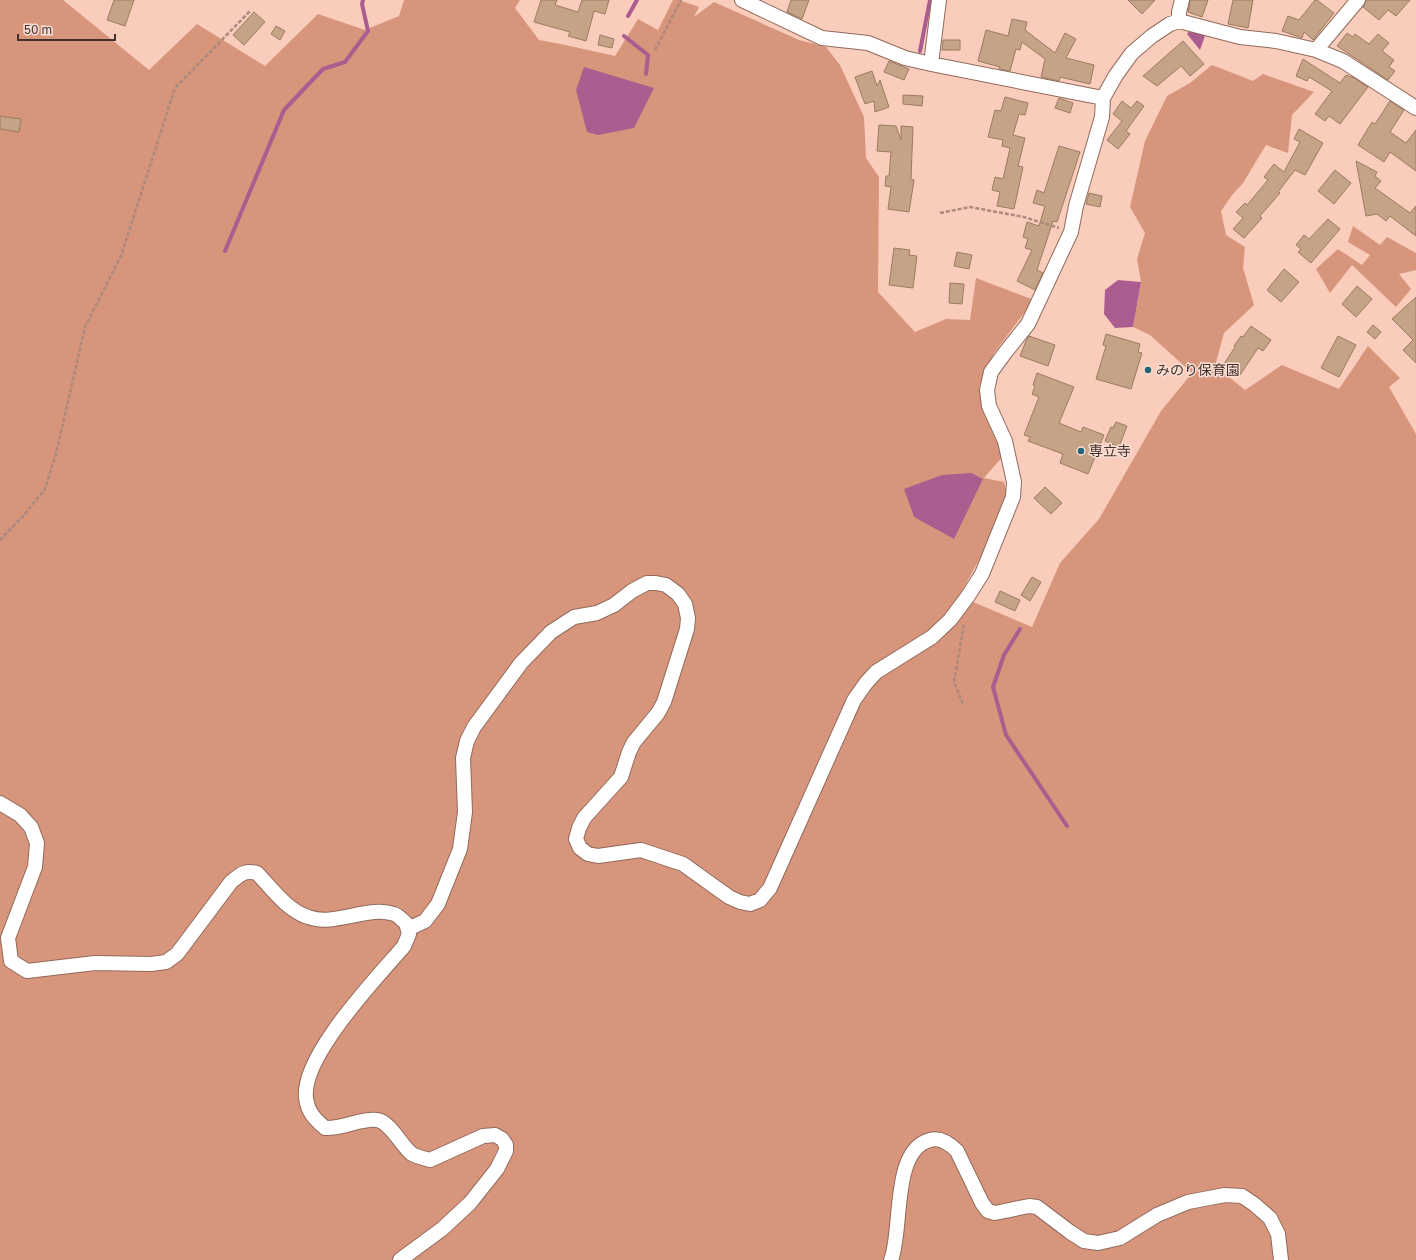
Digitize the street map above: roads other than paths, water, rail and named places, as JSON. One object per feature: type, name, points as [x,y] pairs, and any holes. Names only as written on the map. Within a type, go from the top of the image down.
[{"type":"street","points":[[742,0],[822,38],[868,43],[905,58],[1103,98]]},
{"type":"street","points":[[931,64],[939,0]]},
{"type":"street","points":[[1179,21],[1179,12],[1182,0]]},
{"type":"street","points":[[1316,50],[1358,0]]},
{"type":"street","points":[[408,929],[425,920],[438,904],[460,849],[465,812],[462,758],[466,741],[474,727],[521,663],[551,632],[574,617],[598,613],[614,605],[632,591],[647,583],[666,585],[678,594],[685,604],[688,618],[687,630],[664,702],[658,713],[634,742],[629,752],[621,777],[584,818],[576,839],[580,848],[588,854],[598,856],[641,850],[663,856],[683,864],[729,897],[740,902],[750,904],[760,900],[770,888],[854,700],[876,672],[932,637],[950,620],[982,574],[1013,497],[1014,482],[1005,441],[989,406],[987,390],[991,372],[1028,324],[1071,232],[1076,206],[1102,117],[1103,98],[1116,75],[1132,53],[1152,36],[1170,24],[1179,21],[1240,37],[1276,41],[1316,50],[1343,61],[1416,108]]},
{"type":"street","points":[[0,803],[20,815],[31,827],[37,844],[35,867],[8,938],[11,961],[27,971],[95,963],[151,964],[166,962],[177,954],[231,882],[241,874],[249,871],[257,873],[294,911],[308,918],[322,920],[379,912],[394,914],[406,923],[409,934],[404,946],[337,1025],[318,1056],[308,1081],[306,1098],[312,1116],[325,1128],[335,1129],[366,1121],[378,1120],[387,1126],[411,1154],[430,1160],[483,1136],[495,1135],[502,1139],[506,1145],[506,1151],[497,1169],[470,1203],[442,1229],[400,1260]]},
{"type":"street","points":[[891,1260],[902,1182],[908,1159],[914,1149],[923,1142],[936,1138],[950,1144],[957,1150],[982,1203],[988,1211],[995,1213],[1029,1206],[1037,1206],[1084,1241],[1098,1243],[1120,1238],[1157,1215],[1188,1202],[1226,1195],[1242,1196],[1270,1218],[1278,1234],[1281,1260]]},
{"type":"waterway","points":[[225,251],[284,110],[323,69],[345,62],[368,31],[362,4],[363,0]]},
{"type":"waterway","points":[[628,16],[637,0]]},
{"type":"waterway","points":[[920,51],[930,0]]},
{"type":"waterway","points":[[624,36],[648,55],[646,74]]},
{"type":"waterway","points":[[1020,629],[1004,655],[993,687],[1006,735],[1067,826]]},
{"type":"place","name":"みのり保育園","points":[[1148,370]]},
{"type":"place","name":"専立寺","points":[[1081,451]]}]
